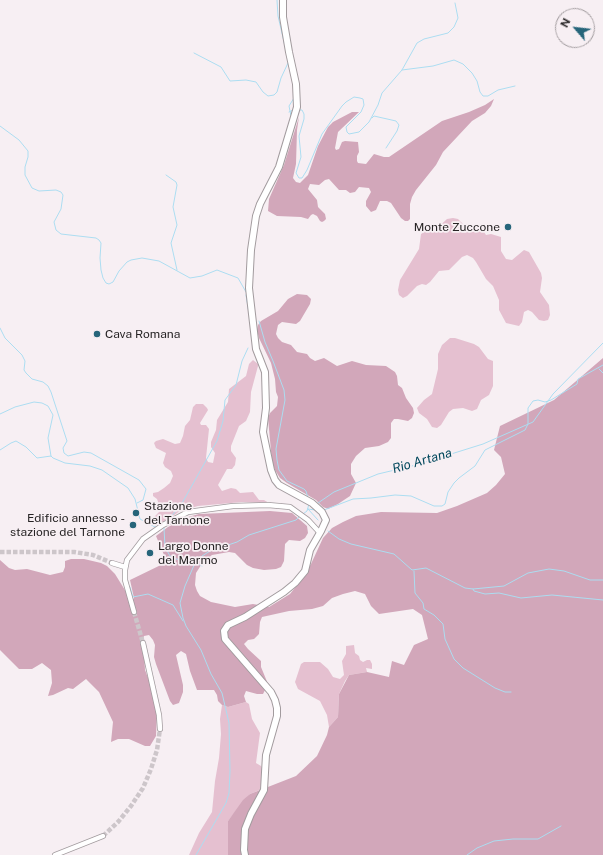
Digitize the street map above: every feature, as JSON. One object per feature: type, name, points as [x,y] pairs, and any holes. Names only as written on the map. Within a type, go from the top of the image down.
[{"type":"street","points":[[245,855],[245,829],[264,790],[266,755],[277,716],[277,708],[271,692],[225,639],[224,631],[228,625],[246,617],[295,583],[305,570],[310,550],[325,524],[325,517],[312,503],[279,485],[271,470],[263,432],[266,408],[265,372],[256,349],[249,288],[251,250],[256,216],[260,204],[279,167],[297,107],[296,84],[283,16],[283,0]]},
{"type":"street","points":[[134,612],[125,580],[125,567],[127,560],[143,539],[163,525],[188,512],[233,506],[268,506],[290,508],[308,520],[320,533]]},
{"type":"street","points":[[112,563],[125,567]]},
{"type":"street","points":[[143,643],[159,715],[160,729]]},
{"type":"street","points":[[55,855],[103,836]]},
{"type":"shaded area","points":[[494,99],[491,106],[485,113],[472,121],[443,152],[436,165],[416,190],[410,204],[410,219],[408,221],[401,218],[391,203],[387,201],[380,201],[376,210],[371,212],[366,206],[366,201],[371,192],[369,188],[359,187],[355,192],[350,193],[346,190],[339,190],[329,179],[325,180],[319,185],[310,184],[308,189],[317,200],[318,207],[325,214],[326,219],[324,221],[320,221],[317,216],[313,214],[308,219],[301,217],[277,216],[268,211],[269,199],[284,165],[299,117],[296,164],[293,178],[296,182],[300,183],[308,175],[318,146],[328,127],[333,122],[352,112],[359,112],[338,132],[335,148],[336,150],[339,149],[342,142],[345,141],[358,142],[359,152],[357,161],[358,163],[366,164],[374,154],[389,157],[442,121],[469,112]]},
{"type":"shaded area","points":[[447,219],[458,219],[465,226],[471,227],[476,225],[481,227],[486,235],[491,234],[501,237],[501,251],[506,259],[512,260],[524,250],[529,252],[541,273],[542,278],[540,292],[549,305],[550,315],[548,320],[539,320],[532,312],[528,310],[524,312],[522,322],[519,326],[506,323],[499,310],[499,300],[493,286],[486,279],[473,258],[467,255],[462,257],[449,270],[439,271],[426,285],[422,284],[417,286],[403,298],[399,295],[398,290],[400,280],[419,249],[421,234],[426,231],[435,230]]},
{"type":"shaded area","points":[[297,294],[307,295],[311,299],[310,304],[300,321],[296,324],[282,322],[278,325],[276,334],[278,338],[282,342],[291,345],[297,352],[307,354],[315,361],[324,358],[337,366],[352,361],[366,365],[386,366],[395,372],[398,385],[402,388],[406,398],[413,408],[414,413],[412,418],[408,421],[394,419],[391,423],[391,438],[388,442],[379,446],[365,448],[356,456],[351,464],[351,474],[356,483],[350,496],[328,509],[280,478],[272,462],[268,418],[270,413],[277,406],[278,397],[271,363],[259,338],[257,330],[261,321],[278,311],[288,299]]},
{"type":"shaded area","points":[[450,338],[455,338],[474,344],[479,347],[488,359],[493,361],[493,386],[489,395],[481,400],[477,409],[472,411],[463,408],[453,409],[437,428],[432,427],[427,419],[419,413],[417,408],[432,394],[438,369],[438,354],[442,345]]},
{"type":"shaded area","points":[[603,358],[603,855],[228,855],[228,821],[243,800],[250,794],[296,776],[317,756],[327,735],[329,727],[338,717],[339,694],[349,675],[367,672],[389,677],[392,661],[404,665],[414,645],[428,639],[422,615],[413,609],[379,614],[371,606],[365,594],[355,591],[332,598],[323,606],[262,617],[259,634],[254,639],[248,640],[244,644],[261,661],[261,667],[268,684],[263,694],[246,691],[244,696],[246,702],[228,707],[222,705],[218,701],[214,690],[197,690],[186,654],[181,651],[176,655],[183,685],[183,692],[179,703],[173,705],[170,701],[156,664],[154,657],[155,645],[153,640],[149,635],[144,636],[142,642],[145,670],[154,693],[157,712],[156,736],[150,746],[145,746],[129,739],[118,739],[111,742],[113,722],[99,692],[86,679],[73,689],[68,688],[48,696],[52,683],[51,670],[42,663],[32,669],[19,669],[0,650],[0,560],[9,568],[15,570],[27,569],[50,575],[63,572],[65,561],[71,559],[84,559],[101,563],[107,566],[115,574],[132,600],[134,598],[130,580],[167,562],[156,536],[168,527],[188,517],[199,514],[270,511],[292,513],[307,526],[308,533],[305,538],[300,541],[289,540],[285,544],[284,561],[281,567],[264,570],[253,568],[247,565],[235,553],[229,552],[212,555],[203,562],[196,573],[195,585],[197,591],[200,596],[211,602],[235,607],[253,604],[269,607],[290,594],[311,564],[323,538],[332,528],[343,522],[356,516],[381,512],[437,513],[487,493],[505,474],[501,457],[494,450],[500,426],[554,400]]},
{"type":"shaded area","points":[[253,360],[258,364],[258,366],[251,392],[250,412],[246,421],[239,426],[231,446],[231,451],[236,458],[235,465],[232,469],[227,469],[218,485],[222,491],[231,488],[236,489],[240,493],[253,492],[259,500],[264,500],[269,503],[242,502],[198,506],[180,511],[164,522],[157,521],[154,517],[161,510],[157,499],[153,496],[153,493],[158,492],[170,483],[173,476],[171,471],[165,467],[163,463],[166,453],[156,448],[154,443],[163,439],[175,444],[180,443],[185,426],[190,420],[193,407],[196,404],[203,404],[208,410],[200,423],[201,425],[206,425],[209,429],[206,458],[208,462],[213,463],[215,453],[211,447],[211,442],[216,430],[217,420],[228,402],[229,389],[246,376],[249,364]]},
{"type":"shaded area","points":[[354,645],[355,653],[359,656],[360,660],[363,662],[370,660],[372,669],[366,668],[367,672],[349,675],[339,694],[338,717],[329,727],[327,715],[320,701],[298,689],[295,682],[301,664],[304,662],[320,662],[328,669],[333,677],[340,679],[344,675],[342,661],[346,654],[346,646]]},
{"type":"shaded area","points":[[246,702],[249,704],[252,719],[260,733],[256,763],[261,766],[263,772],[260,790],[250,794],[228,821],[228,855],[189,855],[199,833],[212,812],[219,758],[221,734],[220,719],[222,705],[228,707]]},
{"type":"waterway","points":[[277,0],[278,16],[285,46]]},
{"type":"waterway","points":[[300,110],[302,110],[304,114],[304,119],[299,136],[301,157],[296,173],[299,178],[302,178],[307,170],[322,134],[342,106],[354,97],[363,99],[364,105],[361,112],[346,127],[349,134],[359,132],[369,122],[378,105],[382,93],[402,70],[417,43],[424,39],[448,33],[454,27],[458,18],[455,3]]},
{"type":"waterway","points":[[194,53],[221,67],[230,81],[246,80],[256,82],[268,96],[274,95],[277,92],[281,78],[288,63]]},
{"type":"waterway","points":[[402,70],[433,66],[454,60],[463,64],[472,73],[483,96],[488,96],[498,90],[515,86]]},
{"type":"waterway","points":[[290,121],[291,116],[289,106],[294,98]]},
{"type":"waterway","points":[[289,112],[293,110]]},
{"type":"waterway","points":[[372,118],[374,116],[396,121],[399,125],[397,131],[386,148]]},
{"type":"waterway","points":[[0,126],[19,140],[28,151],[25,175],[32,188],[39,191],[56,190],[61,192],[63,195],[61,209],[54,222],[56,230],[61,234],[96,238],[99,240],[101,243],[101,270],[106,283],[109,284],[113,282],[119,271],[127,262],[142,258],[159,261],[190,278],[202,276],[217,270],[238,278],[246,292]]},
{"type":"waterway","points":[[166,175],[176,182],[177,185],[173,207],[177,225],[171,243],[177,270]]},
{"type":"waterway","points":[[246,295],[249,313]]},
{"type":"waterway","points":[[259,321],[265,342],[284,390],[285,400],[276,449],[279,470],[287,481],[304,489],[308,498]]},
{"type":"waterway","points":[[0,328],[5,338],[22,355],[25,361],[24,370],[26,373],[32,379],[43,382],[48,386],[67,441],[63,448],[64,453],[68,456],[84,452],[91,453],[139,480],[146,489],[143,500],[137,503]]},
{"type":"waterway","name":"Rio Artana","points":[[318,503],[334,492],[378,474],[416,465],[483,444],[533,422],[553,394],[603,343]]},
{"type":"waterway","points":[[167,521],[181,505],[217,441],[223,421],[225,400],[236,385],[242,361],[248,348]]},
{"type":"waterway","name":"Rio Artana","points":[[324,510],[353,499],[395,495],[411,496],[434,506],[442,506],[445,504],[448,492],[454,483],[475,466],[485,450],[525,430],[528,424],[528,408],[533,401],[538,400],[545,402],[551,400],[577,384],[578,379],[603,365]]},
{"type":"waterway","points":[[599,369],[603,373]]},
{"type":"waterway","points":[[0,414],[15,407],[34,402],[42,403],[48,406],[53,415],[48,438],[51,456]]},
{"type":"waterway","points":[[0,450],[16,441],[26,447],[37,458],[51,456],[65,463],[90,466],[102,470],[128,488],[135,499],[140,519],[157,527]]},
{"type":"waterway","name":"Rio Artana","points":[[303,514],[307,511],[309,504]]},
{"type":"waterway","points":[[308,509],[318,520]]},
{"type":"waterway","name":"Rio Artana","points":[[308,509],[315,510]]},
{"type":"waterway","points":[[196,855],[226,803],[229,793],[229,723],[222,693],[211,674],[201,650],[186,626],[183,618],[180,603],[185,586],[195,563],[210,551],[237,542],[249,535],[296,520],[300,516]]},
{"type":"waterway","points":[[164,528],[165,547],[170,556],[179,560],[192,562]]},
{"type":"waterway","points":[[328,531],[339,539],[351,544],[394,554],[412,570],[426,568],[465,588],[473,589],[504,586],[528,573],[549,569],[564,571],[590,580],[603,580]]},
{"type":"waterway","points":[[196,563],[202,566]]},
{"type":"waterway","points":[[414,571],[415,593],[423,603],[424,609],[434,615],[443,624],[445,639],[454,659],[463,668],[495,688],[505,692],[511,692]]},
{"type":"waterway","points":[[130,587],[133,597],[148,594],[173,605],[183,621]]},
{"type":"waterway","points":[[473,589],[474,591],[485,594],[499,593],[521,598],[552,595],[603,600]]},
{"type":"waterway","points":[[467,855],[477,848],[494,841],[538,839],[561,826]]},
{"type":"tunnel","points":[[0,552],[74,552],[93,555],[112,563]]},
{"type":"tunnel","points":[[134,612],[143,643]]},
{"type":"tunnel","points":[[103,836],[118,822],[143,788],[157,750],[160,729]]},
{"type":"place","name":"Monte Zuccone","points":[[508,227]]},
{"type":"place","name":"Cava Romana","points":[[97,334]]},
{"type":"place","name":"Stazione del Tarnone","points":[[136,513]]},
{"type":"place","name":"Edificio annesso - stazione del Tarnone","points":[[133,525]]},
{"type":"place","name":"Largo Donne del Marmo","points":[[150,553]]}]
